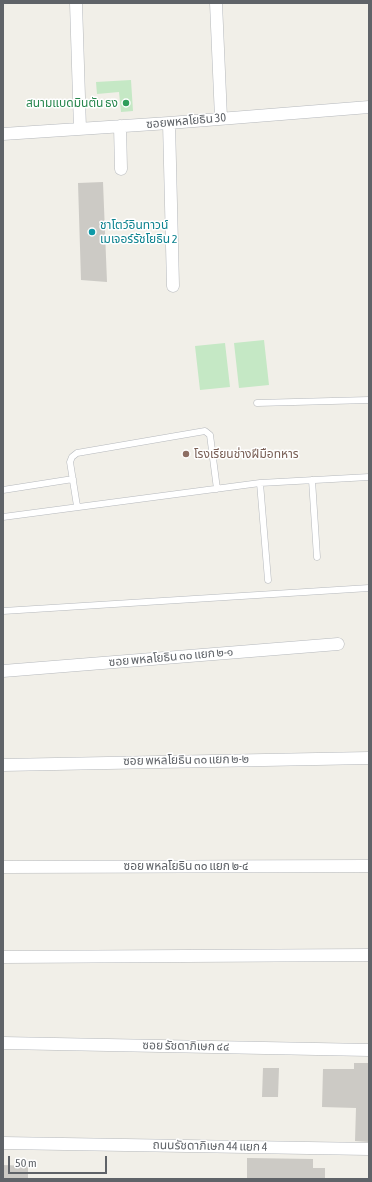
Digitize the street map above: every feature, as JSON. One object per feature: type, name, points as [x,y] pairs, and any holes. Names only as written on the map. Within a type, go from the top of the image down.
[{"type":"street","points":[[76,3],[80,129]]},
{"type":"street","points":[[216,3],[221,118]]},
{"type":"street","name":"ซอยพหลโยธิน 30","points":[[3,134],[369,107]]},
{"type":"street","points":[[168,123],[173,286]]},
{"type":"street","points":[[120,126],[121,169]]},
{"type":"street","name":"ซอย พหลโยธิน ๓๐ แยก ๒-๑","points":[[3,671],[338,644]]},
{"type":"street","name":"ซอย พหลโยธิน ๓๐ แยก ๒-๒","points":[[3,764],[369,758]]},
{"type":"street","name":"ซอย พหลโยธิน ๓๐ แยก ๒-๔","points":[[3,867],[369,866]]},
{"type":"street","points":[[3,957],[369,955]]},
{"type":"street","name":"ซอย รัชดาภิเษก ๔๔","points":[[3,1043],[369,1050]]},
{"type":"street","name":"ถนนรัชดาภิเษก 44 แยก 4","points":[[3,1143],[369,1149]]},
{"type":"lane","points":[[257,403],[369,400]]},
{"type":"lane","points":[[77,506],[70,462],[72,457],[77,453],[205,431],[210,435],[217,488]]},
{"type":"lane","points":[[3,517],[260,483],[369,478]]},
{"type":"lane","points":[[3,490],[72,479]]},
{"type":"lane","points":[[312,480],[317,557]]},
{"type":"lane","points":[[260,483],[268,580]]},
{"type":"lane","points":[[3,611],[369,588]]},
{"type":"green space","name":"สนามแบดมินตัน ธง","points":[[131,80],[133,111],[121,112],[119,92],[97,94],[96,82]]},
{"type":"green space","points":[[264,340],[269,385],[239,388],[234,343]]},
{"type":"green space","points":[[225,343],[230,387],[200,390],[195,346]]},
{"type":"building","name":"ชาโตว์อินทาวน์ เมเจอร์รัชโยธิน 2","points":[[103,182],[107,282],[81,280],[78,183]]},
{"type":"building","points":[[354,1063],[369,1063],[369,1142],[355,1141],[356,1108],[322,1107],[323,1069],[354,1069]]},
{"type":"building","points":[[263,1068],[279,1068],[278,1097],[262,1097]]},
{"type":"building","points":[[247,1158],[313,1159],[313,1168],[325,1168],[325,1179],[247,1179]]},
{"type":"building","points":[[3,1165],[28,1166],[28,1179],[3,1179]]},
{"type":"place","name":"สนามแบดมินตัน ธง","points":[[126,103]]},
{"type":"place","name":"ชาโตว์อินทาวน์ เมเจอร์รัชโยธิน 2","points":[[92,232]]},
{"type":"place","name":"โรงเรียนช่างฝีมือทหาร","points":[[186,454]]}]
